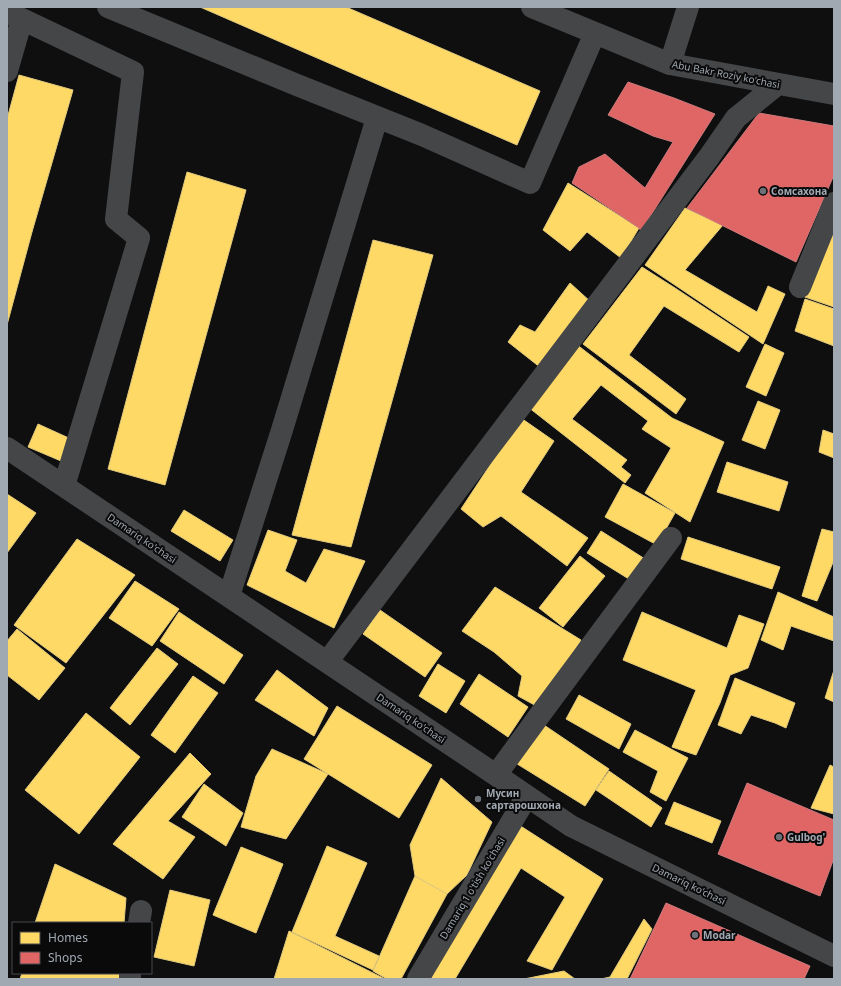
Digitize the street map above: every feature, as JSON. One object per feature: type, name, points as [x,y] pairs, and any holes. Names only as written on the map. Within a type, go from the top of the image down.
[{"type":"street","points":[[108,7],[422,136],[530,183],[595,33]]},
{"type":"street","name":"Abu Bakr Roziy ko'chasi","points":[[532,7],[670,64],[834,94]]},
{"type":"street","points":[[670,64],[688,7]]},
{"type":"street","points":[[7,71],[14,16],[133,72],[116,219],[138,238],[64,486]]},
{"type":"street","points":[[327,662],[704,163],[736,118],[778,84]]},
{"type":"street","points":[[229,596],[284,423],[377,118]]},
{"type":"street","points":[[800,287],[834,203]]},
{"type":"street","name":"Damariq ko'chasi","points":[[7,448],[571,826],[834,956]]},
{"type":"street","points":[[496,775],[671,538]]},
{"type":"street","name":"Damariq 1 o'tish ko'chasi","points":[[418,979],[527,796]]},
{"type":"building: Homes","points":[[200,7],[346,7],[540,91],[517,145]]},
{"type":"building: Homes","points":[[19,75],[73,90],[7,325],[7,119]]},
{"type":"building: Homes","points":[[187,172],[246,190],[165,485],[108,469]]},
{"type":"building: Homes","points":[[568,183],[639,228],[621,258],[587,232],[570,251],[543,230]]},
{"type":"building: Homes","points":[[685,208],[723,225],[685,270],[757,312],[768,286],[785,294],[763,344],[645,265]]},
{"type":"building: Homes","points":[[834,220],[834,307],[802,296]]},
{"type":"building: Homes","points":[[373,240],[433,255],[351,547],[292,535]]},
{"type":"building: Homes","points":[[642,267],[749,337],[739,352],[664,306],[629,355],[686,399],[676,414],[583,344]]},
{"type":"building: Homes","points":[[570,283],[592,303],[541,368],[508,342],[520,325],[535,332]]},
{"type":"building: Homes","points":[[805,299],[834,309],[834,346],[795,331]]},
{"type":"building: Homes","points":[[576,344],[672,418],[724,442],[690,522],[645,493],[671,448],[642,429],[648,421],[601,385],[572,419],[627,460],[621,467],[631,475],[625,483],[528,407]]},
{"type":"building: Homes","points":[[765,344],[784,353],[766,396],[746,387]]},
{"type":"building: Homes","points":[[758,401],[780,410],[765,449],[742,440]]},
{"type":"building: Homes","points":[[521,418],[554,441],[521,492],[588,538],[567,566],[501,516],[483,527],[461,509]]},
{"type":"building: Homes","points":[[38,424],[71,439],[61,461],[28,447]]},
{"type":"building: Homes","points":[[823,430],[834,434],[834,458],[819,452]]},
{"type":"building: Homes","points":[[727,462],[788,482],[779,511],[717,492]]},
{"type":"building: Homes","points":[[623,484],[675,513],[657,545],[605,517]]},
{"type":"building: Homes","points":[[7,494],[36,513],[7,553]]},
{"type":"building: Homes","points":[[184,510],[233,540],[220,561],[171,531]]},
{"type":"building: Homes","points":[[822,529],[834,532],[834,560],[817,601],[802,596]]},
{"type":"building: Homes","points":[[268,530],[297,540],[285,571],[306,583],[324,549],[365,561],[334,628],[247,585]]},
{"type":"building: Homes","points":[[601,531],[645,559],[632,581],[587,553]]},
{"type":"building: Homes","points":[[688,537],[780,567],[772,589],[681,559]]},
{"type":"building: Homes","points":[[77,539],[135,575],[66,663],[14,625]]},
{"type":"building: Homes","points":[[580,556],[605,576],[563,627],[539,608]]},
{"type":"building: Homes","points":[[135,581],[179,609],[152,646],[109,618]]},
{"type":"building: Homes","points":[[495,587],[581,640],[540,708],[518,696],[522,676],[494,652],[462,631]]},
{"type":"building: Homes","points":[[778,592],[834,617],[834,641],[791,626],[783,650],[761,640]]},
{"type":"building: Homes","points":[[380,610],[442,653],[425,677],[363,634]]},
{"type":"building: Homes","points":[[179,612],[243,655],[224,684],[160,641]]},
{"type":"building: Homes","points":[[642,612],[727,648],[739,615],[764,624],[748,668],[730,675],[720,703],[696,755],[672,747],[696,690],[623,660]]},
{"type":"building: Homes","points":[[17,629],[65,668],[39,700],[7,675],[7,641]]},
{"type":"building: Homes","points":[[157,648],[178,664],[130,725],[110,708]]},
{"type":"building: Homes","points":[[438,664],[465,681],[446,713],[419,696]]},
{"type":"building: Homes","points":[[277,670],[328,708],[314,736],[255,700]]},
{"type":"building: Homes","points":[[834,670],[834,702],[825,698]]},
{"type":"building: Homes","points":[[479,674],[528,707],[508,737],[460,704]]},
{"type":"building: Homes","points":[[193,676],[218,693],[175,753],[151,735]]},
{"type":"building: Homes","points":[[735,678],[795,703],[786,728],[751,715],[741,734],[718,725]]},
{"type":"building: Homes","points":[[579,695],[631,724],[619,749],[566,719]]},
{"type":"building: Homes","points":[[337,706],[432,765],[399,818],[304,759]]},
{"type":"building: Homes","points":[[86,713],[140,757],[79,834],[25,790]]},
{"type":"building: Homes","points":[[541,723],[609,769],[585,806],[514,762]]},
{"type":"building: Homes","points":[[635,730],[688,758],[666,801],[650,792],[658,771],[623,752]]},
{"type":"building: Homes","points":[[272,749],[328,774],[286,839],[241,827],[256,776]]},
{"type":"building: Homes","points":[[190,753],[211,774],[168,821],[195,837],[163,879],[113,844]]},
{"type":"building: Homes","points":[[830,765],[834,767],[834,814],[811,808]]},
{"type":"building: Homes","points":[[609,771],[662,808],[651,827],[596,790]]},
{"type":"building: Homes","points":[[441,778],[492,822],[467,875],[447,894],[415,876],[410,845]]},
{"type":"building: Homes","points":[[204,784],[243,813],[226,846],[182,817]]},
{"type":"building: Homes","points":[[674,802],[721,821],[712,843],[665,824]]},
{"type":"building: Homes","points":[[519,825],[603,879],[552,970],[527,961],[565,897],[521,868],[455,979],[423,979]]},
{"type":"building: Homes","points":[[327,846],[367,863],[335,936],[379,956],[373,970],[292,932]]},
{"type":"building: Homes","points":[[241,847],[283,864],[256,933],[213,915]]},
{"type":"building: Homes","points":[[55,864],[126,898],[124,922],[35,922]]},
{"type":"building: Homes","points":[[415,876],[447,894],[401,979],[387,979],[373,971]]},
{"type":"building: Homes","points":[[170,890],[210,900],[194,966],[154,957]]},
{"type":"building: Homes","points":[[644,919],[652,929],[627,979],[601,979],[610,977]]},
{"type":"building: Homes","points":[[289,931],[383,978],[274,979]]},
{"type":"building: Homes","points":[[564,971],[575,979],[524,979]]},
{"type":"building: Homes","points":[[22,974],[122,975],[121,979],[20,979]]},
{"type":"building: Shops","points":[[628,82],[715,114],[641,231],[639,228],[572,183],[579,167],[605,154],[645,188],[673,142],[653,136],[608,115]]},
{"type":"building: Shops","name":"Сомсахона","points":[[759,113],[834,126],[834,175],[796,262],[687,208]]},
{"type":"building: Shops","name":"Gulbog'","points":[[747,783],[834,820],[834,858],[820,896],[718,854]]},
{"type":"building: Shops","name":"Modar","points":[[666,903],[810,966],[804,979],[630,979]]},
{"type":"place","name":"Сомсахона","points":[[763,191]]},
{"type":"place","name":"Мусин сартарошхона","points":[[478,799]]},
{"type":"place","name":"Gulbog'","points":[[779,837]]},
{"type":"place","name":"Modar","points":[[695,935]]}]
